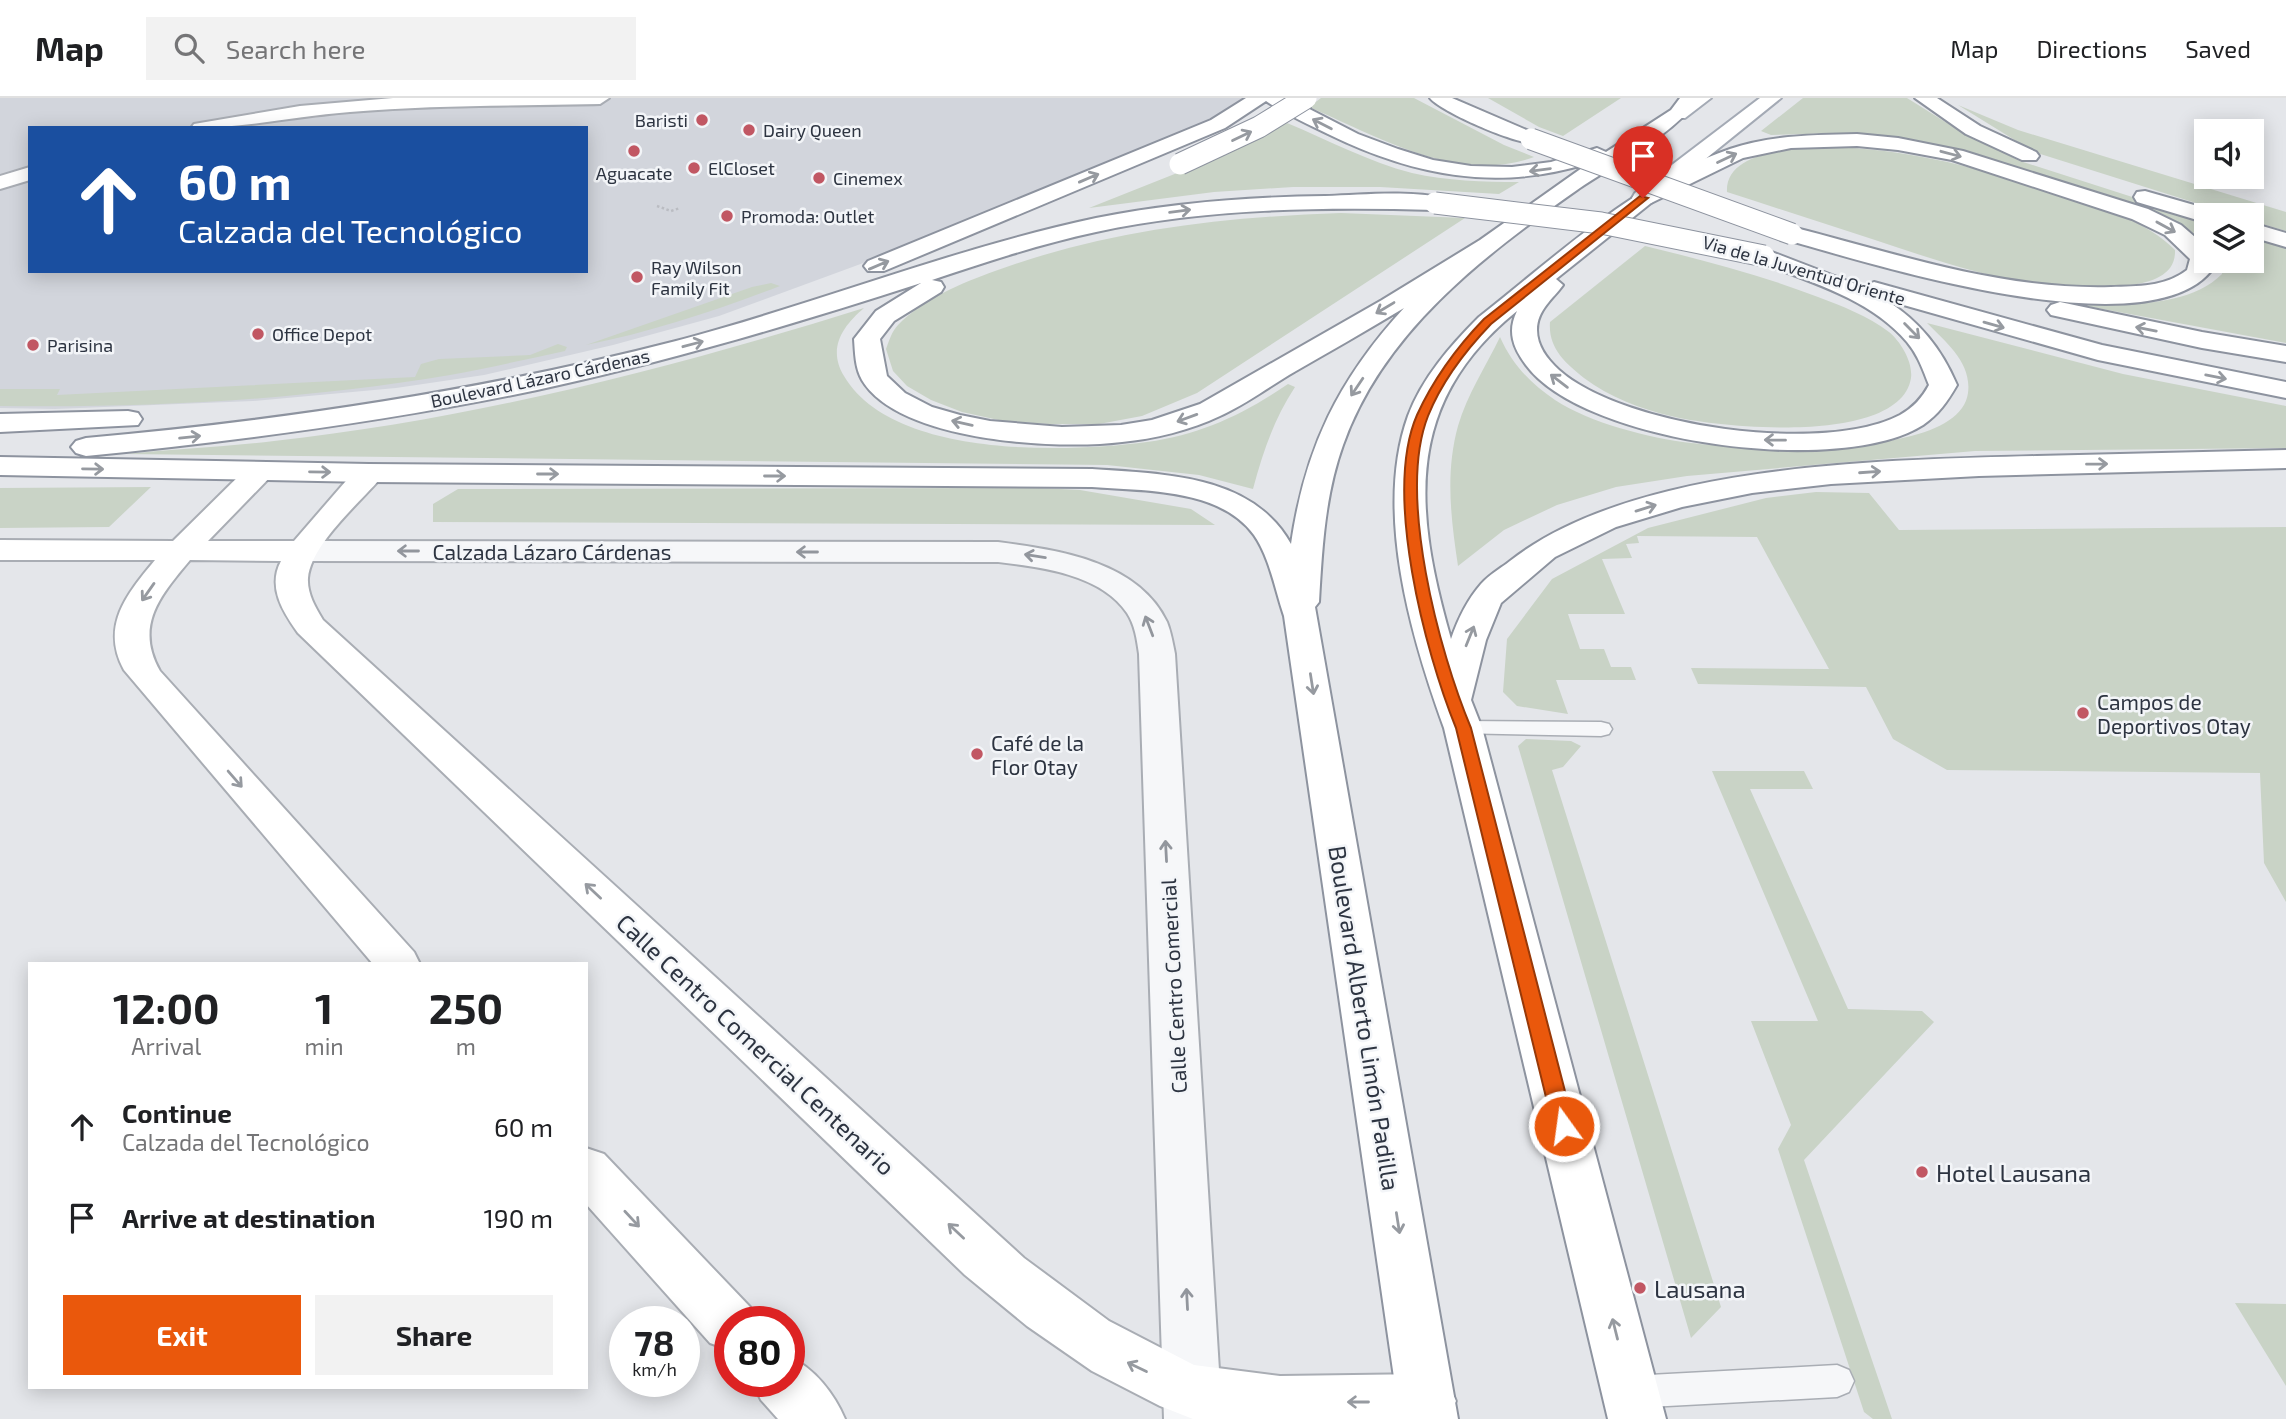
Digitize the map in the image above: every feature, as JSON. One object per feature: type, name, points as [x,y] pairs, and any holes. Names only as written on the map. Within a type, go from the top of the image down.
[{"type":"main road","points":[[196,121],[297,106],[447,98]]},
{"type":"main road","points":[[196,121],[254,118],[328,108],[600,98]]},
{"type":"main road","points":[[728,335],[829,286],[1218,124],[1259,98]]},
{"type":"main road","points":[[1274,98],[1387,154],[1420,164],[1478,173],[1545,171],[1577,162],[1651,132]]},
{"type":"main road","points":[[1114,191],[1259,127],[1306,98]]},
{"type":"main road","points":[[1439,98],[1455,108],[1531,139]]},
{"type":"main road","points":[[1463,98],[1531,139]]},
{"type":"main road","points":[[1069,221],[922,291],[885,316],[867,339],[868,362],[875,380],[891,397],[919,413],[1018,434],[1122,434],[1180,422],[1247,390],[1485,246],[1651,132],[1684,106],[1702,98]]},
{"type":"main road","points":[[1634,1406],[1458,715],[1420,584],[1412,511],[1412,454],[1422,416],[1447,371],[1467,342],[1488,321],[1772,98]]},
{"type":"main road","points":[[248,99],[297,106]]},
{"type":"main road","points":[[1925,99],[1973,130],[2012,149],[2097,181],[2194,212]]},
{"type":"main road","name":"Via de la Juventud Oriente","points":[[1531,139],[1792,233],[1951,283],[2137,328],[2286,354]]},
{"type":"main road","points":[[1643,198],[1737,153],[1773,145],[1834,140],[1898,144],[1973,160],[2140,214],[2187,240],[2202,259],[2202,267],[2188,281],[2159,290],[2121,295],[2059,293],[1982,284],[1940,275],[1792,233]]},
{"type":"main road","points":[[0,174],[28,166]]},
{"type":"main road","points":[[0,183],[28,174]]},
{"type":"main road","name":"Via de la Juventud Oriente","points":[[1069,221],[1315,201],[1435,203],[1517,210],[1625,225],[1764,256],[1989,323],[2098,352],[2286,390]]},
{"type":"main road","name":"Boulevard Lázaro Cárdenas","points":[[0,453],[124,444],[335,420],[545,380],[728,335],[873,291],[1069,221]]},
{"type":"main road","points":[[2264,234],[2286,240]]},
{"type":"main road","points":[[1592,239],[1538,300],[1525,320],[1525,340],[1534,361],[1558,383],[1589,402],[1627,415],[1697,432],[1732,438],[1774,440],[1847,437],[1877,432],[1902,425],[1932,406],[1943,385],[1938,367],[1918,336],[1902,321],[1842,287],[1764,256]]},
{"type":"main road","points":[[1301,617],[1306,530],[1322,463],[1350,396],[1378,355],[1408,319],[1485,246]]},
{"type":"main road","points":[[0,423],[224,414],[483,392]]},
{"type":"main road","points":[[1458,715],[1467,638],[1493,590],[1533,555],[1589,527],[1648,506],[1720,491],[1835,474],[1915,468],[2286,459]]},
{"type":"main road","points":[[0,466],[369,473],[1092,478],[1146,482],[1198,491],[1245,508],[1265,528],[1301,617]]},
{"type":"main road","points":[[261,471],[184,550],[142,598],[131,629],[132,653],[145,676],[396,962]]},
{"type":"main road","name":"Calle Centro Comercial Centenario","points":[[369,473],[302,551],[292,573],[292,590],[310,626],[994,1266],[1041,1306],[1192,1405],[1258,1402],[1428,1410]]},
{"type":"main road","name":"Calzada Lázaro Cárdenas","points":[[0,550],[302,551]]},
{"type":"main road","name":"Boulevard Alberto Limón Padilla","points":[[1301,617],[1428,1410]]},
{"type":"main road","points":[[588,1171],[714,1308]]},
{"type":"main road","points":[[796,1397],[817,1419]]},
{"type":"street","name":"Calzada Lázaro Cárdenas","points":[[302,551],[998,552],[1066,563],[1100,576]]},
{"type":"street","name":"Calle Centro Comercial","points":[[1100,576],[1130,597],[1149,620],[1157,654],[1192,1405]]},
{"type":"lane","points":[[1458,715],[1601,729]]},
{"type":"lane","points":[[1634,1406],[1837,1381]]},
{"type":"path","points":[[657,206],[671,211],[680,208]]},
{"type":"shaded area","points":[[0,98],[1247,98],[1193,130],[915,244],[719,316],[613,345],[484,375],[396,388],[253,401],[55,409],[0,408]]},
{"type":"shaded area","points":[[1321,98],[1414,98],[1504,145],[1534,157],[1505,164],[1476,165],[1418,153],[1309,107]]},
{"type":"shaded area","points":[[1488,98],[1621,98],[1563,136],[1539,127]]},
{"type":"shaded area","points":[[1803,98],[1907,98],[1963,133],[2020,161],[2194,217],[2194,233],[2150,211],[1943,147],[1911,140],[1842,133],[1771,135],[1761,131]]},
{"type":"shaded area","points":[[1958,105],[2018,130],[2194,184],[2194,189],[2211,189],[2257,203],[2196,203],[2034,152]]},
{"type":"shaded area","points":[[1287,123],[1364,157],[1412,173],[1438,178],[1519,182],[1499,194],[1380,187],[1293,187],[1214,192],[1089,208],[1235,150]]},
{"type":"shaded area","points":[[1830,147],[1892,152],[1952,163],[2040,188],[2112,213],[2139,224],[2164,240],[2175,250],[2172,266],[2161,276],[2139,284],[2098,288],[2033,284],[1969,270],[1727,192],[1730,178],[1738,167],[1751,159],[1784,150]]},
{"type":"shaded area","points":[[2264,205],[2286,212],[2286,231],[2264,225]]},
{"type":"shaded area","points":[[1341,213],[1465,218],[1197,393],[1142,416],[1099,424],[1003,421],[962,412],[931,400],[907,386],[893,371],[886,349],[898,325],[931,300],[995,271],[1080,245],[1166,228],[1253,218]]},
{"type":"shaded area","points":[[2264,240],[2286,246],[2286,343],[2070,303],[2130,304],[2171,299],[2207,286],[2222,274],[2264,273]]},
{"type":"shaded area","points":[[1645,246],[1775,282],[1836,304],[1872,321],[1893,336],[1908,359],[1911,378],[1899,400],[1875,414],[1843,423],[1765,427],[1727,425],[1671,416],[1626,402],[1594,385],[1570,367],[1559,354],[1552,340],[1550,322]]},
{"type":"shaded area","points":[[771,283],[780,286],[684,320],[586,345],[752,287]]},
{"type":"shaded area","points":[[864,308],[844,330],[837,347],[837,356],[844,376],[867,403],[900,422],[939,436],[982,444],[1071,448],[1147,442],[1186,434],[1221,422],[1288,384],[1295,387],[1270,436],[1253,489],[1199,475],[1107,465],[125,454],[255,443],[349,431],[498,405],[646,371]]},
{"type":"shaded area","points":[[1927,323],[2123,374],[2286,406],[2286,448],[1975,451],[1687,476],[1616,487],[1557,505],[1504,530],[1458,566],[1450,496],[1454,444],[1466,403],[1500,337],[1516,364],[1538,387],[1555,400],[1585,416],[1639,433],[1691,443],[1798,448],[1890,441],[1928,431],[1956,415],[1968,393],[1966,372],[1956,354]]},
{"type":"shaded area","points":[[558,344],[567,347],[565,351],[450,375],[338,391],[169,404],[0,406],[0,389],[60,389],[57,395],[415,377],[421,364],[439,359],[530,355]]},
{"type":"shaded area","points":[[151,487],[109,527],[0,528],[0,488]]},
{"type":"shaded area","points":[[458,489],[1080,490],[1191,509],[1215,525],[433,522],[433,504]]},
{"type":"shaded area","name":"Campos de Deportivos Otay","points":[[1816,492],[1869,493],[1899,530],[2286,527],[2286,902],[2264,863],[2260,773],[1947,770],[1893,739],[1866,687],[1698,684],[1691,668],[1829,669],[1757,537],[1637,536],[1639,543],[1626,544],[1632,558],[1602,559],[1625,614],[1568,614],[1580,649],[1604,649],[1611,667],[1631,667],[1636,680],[1556,680],[1568,714],[1517,706],[1503,692],[1507,639],[1552,579],[1648,528],[1766,498]]},
{"type":"shaded area","points":[[1526,739],[1571,741],[1581,746],[1563,767],[1552,770],[1721,1307],[1691,1338],[1518,746]]},
{"type":"shaded area","points":[[1712,771],[1804,771],[1813,789],[1750,789],[1848,1009],[1922,1011],[1934,1022],[1804,1160],[1892,1419],[1873,1419],[1864,1412],[1778,1149],[1791,1125],[1751,1021],[1818,1021]]},
{"type":"shaded area","points":[[2235,1303],[2286,1304],[2286,1386]]},
{"type":"place","name":"Baristi","points":[[702,120]]},
{"type":"place","name":"Dairy Queen","points":[[749,130]]},
{"type":"place","name":"Aguacate","points":[[634,151]]},
{"type":"place","name":"ElCloset","points":[[694,168]]},
{"type":"place","name":"Cinemex","points":[[819,178]]},
{"type":"place","name":"Promoda: Outlet","points":[[727,216]]},
{"type":"place","name":"Ray Wilson Family Fit","points":[[637,277]]},
{"type":"place","name":"Office Depot","points":[[258,334]]},
{"type":"place","name":"Parisina","points":[[33,345]]},
{"type":"place","name":"Campos de Deportivos Otay","points":[[2083,713]]},
{"type":"place","name":"Café de la Flor Otay","points":[[977,754]]},
{"type":"place","name":"Hotel Lausana","points":[[1922,1172]]},
{"type":"place","name":"Lausana","points":[[1640,1288]]},
{"type":"route","points":[[1564,1126],[1463,728],[1453,702],[1420,584],[1412,511],[1412,454],[1422,416],[1467,342],[1488,321],[1643,198]]}]
